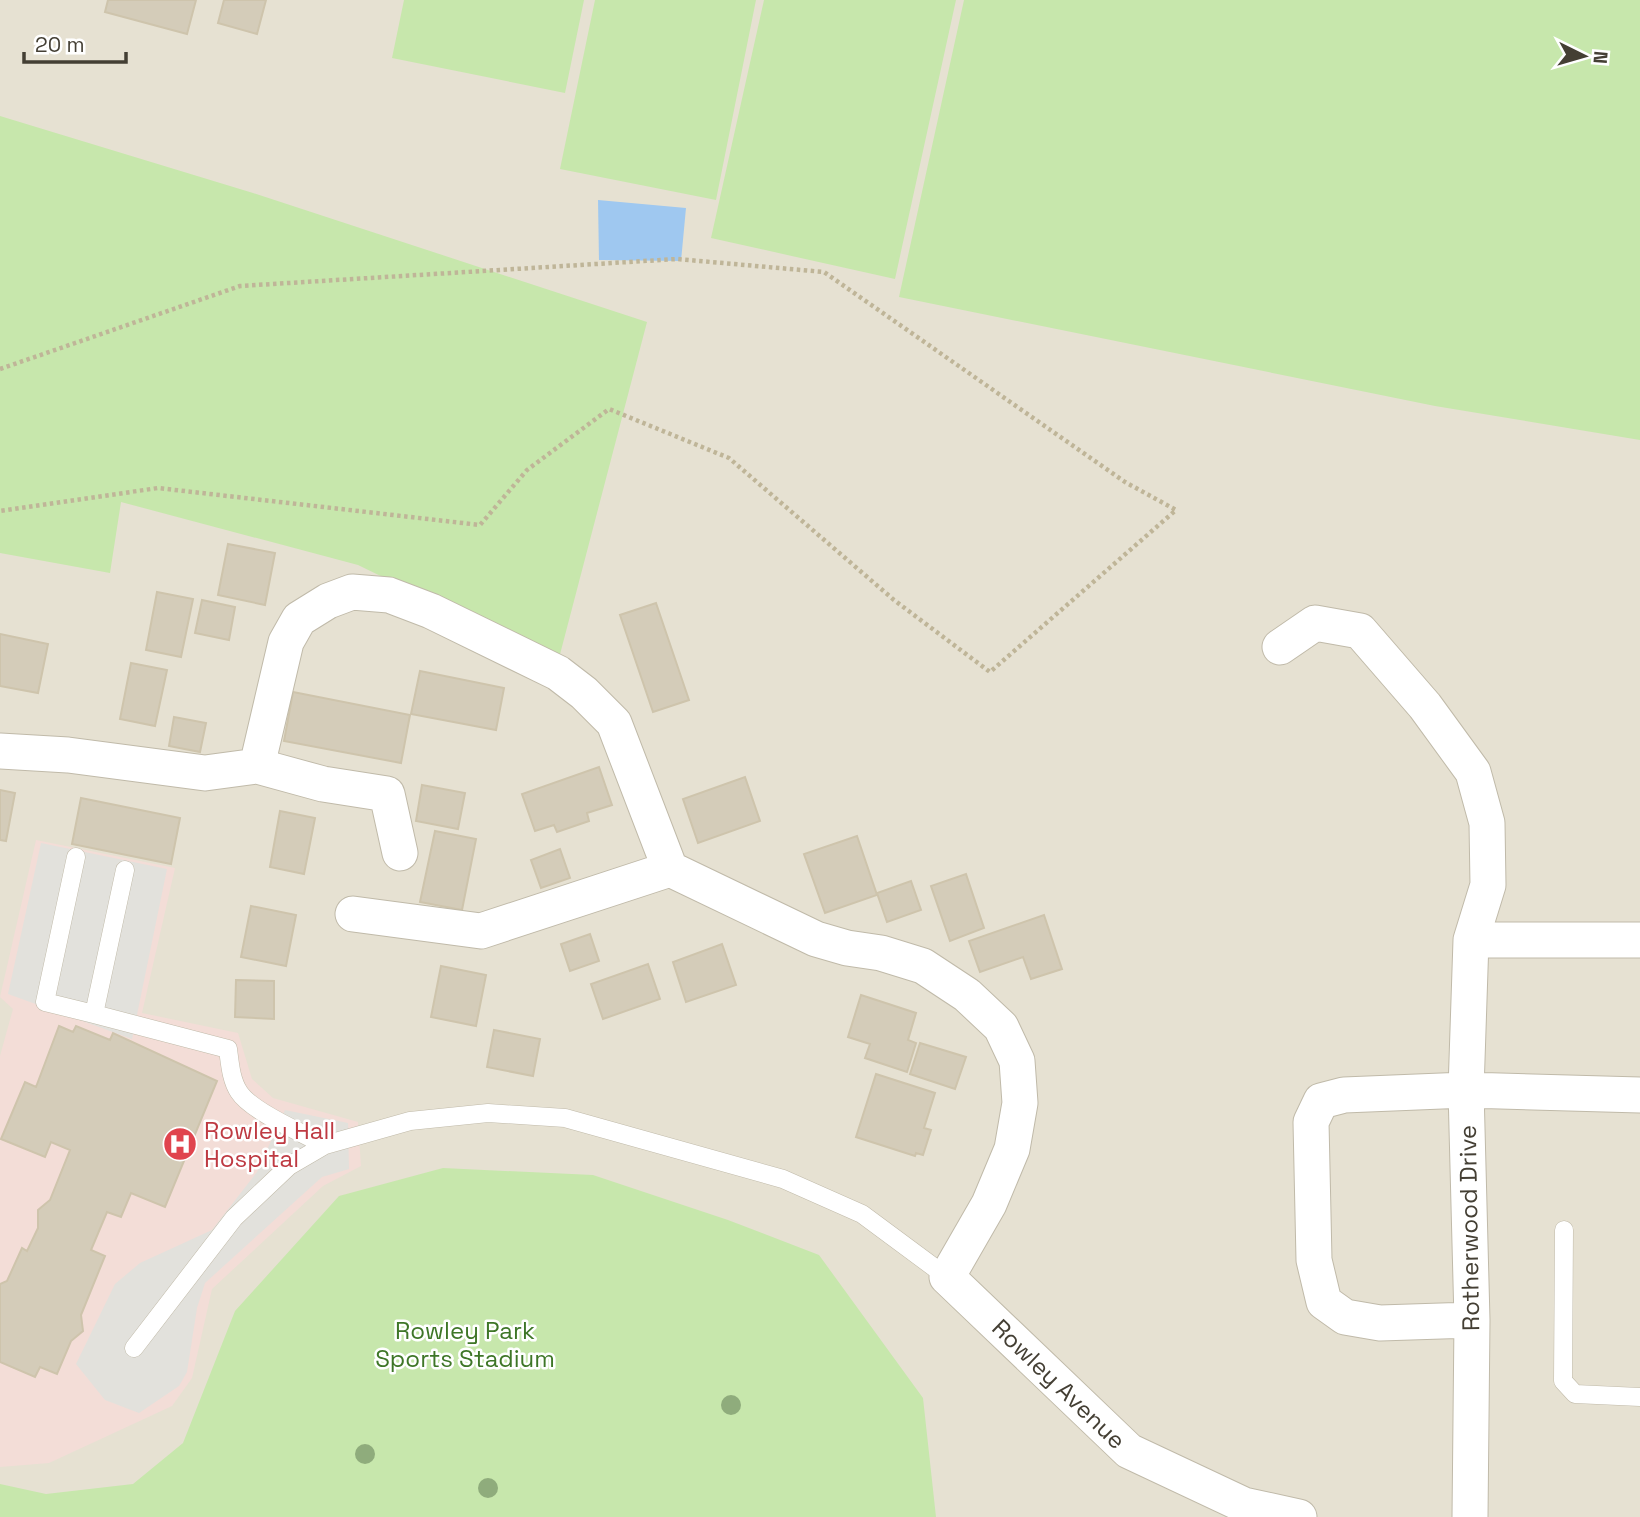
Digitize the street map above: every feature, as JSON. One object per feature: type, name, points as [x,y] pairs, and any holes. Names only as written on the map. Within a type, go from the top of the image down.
[{"type":"street","points":[[257,766],[286,642],[299,619],[328,601],[352,592],[389,595],[431,611],[558,673],[614,723],[670,869],[816,939],[847,948],[881,953],[923,967],[967,995],[1001,1027],[1017,1061],[1020,1103],[1012,1149],[989,1204],[947,1278]]},
{"type":"street","name":"Rotherwood Drive","points":[[1280,647],[1315,623],[1360,631],[1425,706],[1473,772],[1487,823],[1488,885],[1471,940],[1466,1090],[1472,1320],[1470,1517]]},
{"type":"street","points":[[0,751],[68,755],[205,773],[257,766],[323,784],[387,794],[400,853]]},
{"type":"street","points":[[353,914],[481,931],[670,869]]},
{"type":"street","points":[[1471,940],[1640,940]]},
{"type":"street","points":[[1472,1320],[1380,1323],[1345,1317],[1324,1301],[1314,1260],[1311,1122],[1321,1101],[1344,1095],[1466,1090],[1640,1094]]},
{"type":"street","name":"Rowley Avenue","points":[[947,1278],[1129,1451],[1244,1511],[1298,1517]]},
{"type":"lane","points":[[76,857],[45,1002],[228,1049],[231,1073],[240,1094],[273,1118],[325,1145]]},
{"type":"lane","points":[[94,1014],[125,870]]},
{"type":"lane","points":[[134,1348],[234,1218],[289,1166],[325,1145],[411,1121],[488,1113],[565,1118],[783,1179],[862,1214],[947,1278]]},
{"type":"lane","points":[[1564,1230],[1563,1381],[1575,1394],[1640,1397]]},
{"type":"path","points":[[0,369],[240,286],[677,259],[824,272],[1125,482],[1176,510],[990,672],[894,600],[729,458],[609,409],[527,470],[480,525],[158,488],[0,511]]},
{"type":"shaded area","points":[[0,0],[1640,0],[1640,1517],[0,1517]]},
{"type":"shaded area","name":"Rowley Hall Hospital","points":[[36,840],[175,868],[142,1013],[238,1033],[252,1079],[273,1098],[358,1122],[361,1166],[323,1186],[212,1289],[192,1378],[172,1406],[49,1463],[0,1467],[0,1056],[13,1009],[0,997]]},
{"type":"shaded area","points":[[41,843],[167,869],[132,1039],[8,994]]},
{"type":"shaded area","points":[[285,1110],[348,1123],[349,1169],[322,1177],[205,1283],[197,1308],[187,1372],[179,1386],[139,1413],[105,1400],[76,1364],[115,1284],[140,1263],[212,1230],[257,1172]]},
{"type":"green space","points":[[404,0],[584,0],[565,93],[392,58]]},
{"type":"green space","points":[[595,0],[756,0],[716,200],[560,169]]},
{"type":"green space","points":[[764,0],[956,0],[895,279],[711,238]]},
{"type":"green space","points":[[964,0],[1640,0],[1640,440],[1435,406],[899,297]]},
{"type":"green space","points":[[0,116],[253,193],[647,322],[558,662],[358,565],[121,502],[110,573],[0,553]]},
{"type":"green space","name":"Rowley Park Sports Stadium","points":[[443,1168],[593,1175],[728,1220],[819,1255],[923,1398],[936,1517],[0,1517],[0,1484],[46,1494],[133,1484],[183,1443],[235,1311],[339,1196]]},
{"type":"water","points":[[598,200],[686,208],[681,261],[599,260]]},
{"type":"building","points":[[108,0],[196,0],[187,34],[105,12]]},
{"type":"building","points":[[224,0],[266,0],[257,34],[218,23]]},
{"type":"building","points":[[228,544],[275,553],[265,605],[218,595]]},
{"type":"building","points":[[157,592],[193,599],[181,657],[146,650]]},
{"type":"building","points":[[202,600],[235,607],[229,640],[195,633]]},
{"type":"building","points":[[656,603],[689,700],[653,712],[620,615]]},
{"type":"building","points":[[0,634],[48,644],[38,693],[0,686]]},
{"type":"building","points":[[131,663],[167,670],[155,726],[120,719]]},
{"type":"building","points":[[420,671],[504,688],[496,730],[411,714]]},
{"type":"building","points":[[293,692],[410,715],[401,763],[284,741]]},
{"type":"building","points":[[174,717],[206,723],[200,752],[169,746]]},
{"type":"building","points":[[599,767],[612,805],[587,813],[589,821],[557,832],[554,825],[535,831],[522,794]]},
{"type":"building","points":[[745,777],[760,821],[698,843],[683,799]]},
{"type":"building","points":[[422,785],[465,793],[458,829],[416,821]]},
{"type":"building","points":[[0,790],[15,793],[6,841],[0,840]]},
{"type":"building","points":[[81,798],[180,818],[171,864],[72,844]]},
{"type":"building","points":[[280,811],[315,818],[304,874],[270,867]]},
{"type":"building","points":[[435,831],[476,839],[462,910],[420,902]]},
{"type":"building","points":[[857,836],[877,895],[825,913],[804,854]]},
{"type":"building","points":[[560,849],[570,878],[541,888],[531,860]]},
{"type":"building","points":[[966,874],[984,928],[950,941],[931,886]]},
{"type":"building","points":[[911,881],[921,910],[887,922],[877,893]]},
{"type":"building","points":[[251,906],[296,915],[286,966],[241,957]]},
{"type":"building","points":[[1044,915],[1062,969],[1031,979],[1023,957],[980,972],[969,941]]},
{"type":"building","points":[[590,934],[599,961],[570,971],[561,944]]},
{"type":"building","points":[[722,944],[736,985],[686,1002],[673,962]]},
{"type":"building","points":[[648,964],[660,999],[603,1019],[591,984]]},
{"type":"building","points":[[441,966],[486,975],[476,1026],[431,1017]]},
{"type":"building","points":[[236,980],[274,981],[274,1019],[235,1017]]},
{"type":"building","points":[[861,995],[916,1013],[908,1040],[916,1043],[907,1072],[865,1058],[870,1044],[848,1037]]},
{"type":"building","points":[[59,1026],[73,1032],[76,1026],[110,1040],[113,1033],[217,1081],[165,1207],[131,1193],[121,1217],[107,1212],[91,1250],[105,1256],[81,1315],[83,1331],[71,1341],[57,1374],[40,1367],[35,1377],[0,1362],[0,1284],[7,1281],[22,1248],[27,1251],[38,1228],[38,1210],[50,1200],[70,1150],[51,1142],[45,1157],[1,1139],[25,1082],[36,1087]]},
{"type":"building","points":[[494,1030],[540,1039],[533,1076],[487,1067]]},
{"type":"building","points":[[920,1043],[966,1057],[955,1089],[910,1074]]},
{"type":"building","points":[[876,1074],[935,1093],[924,1128],[931,1130],[923,1155],[916,1153],[915,1156],[856,1137]]},
{"type":"place","name":"Rowley Hall Hospital","points":[[180,1144]]}]
